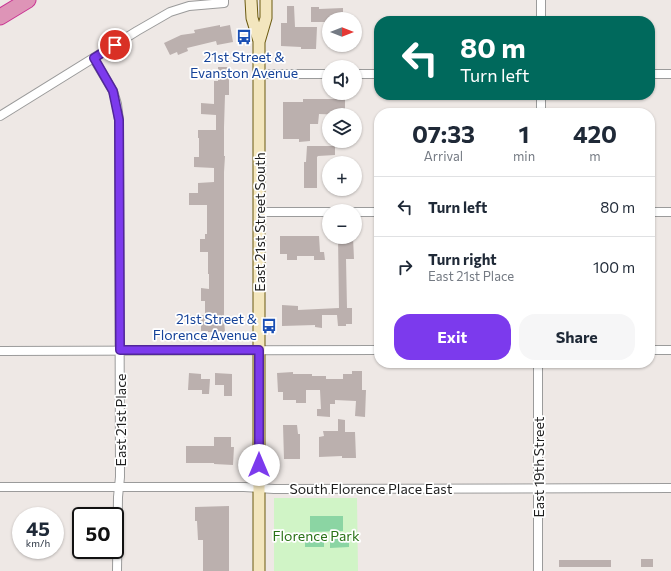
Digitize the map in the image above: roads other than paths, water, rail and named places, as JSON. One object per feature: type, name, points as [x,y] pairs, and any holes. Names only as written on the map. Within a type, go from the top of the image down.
[{"type":"highway","points":[[0,17],[28,0]]},
{"type":"main road","name":"East 21st Street South","points":[[251,0],[252,18],[259,42],[259,571]]},
{"type":"main road","name":"East 21st Street South","points":[[259,42],[266,18],[266,0]]},
{"type":"street","points":[[189,6],[199,0]]},
{"type":"street","points":[[0,116],[170,12],[189,6],[224,3],[224,0]]},
{"type":"street","points":[[541,0],[541,16]]},
{"type":"street","name":"East 21st Place","points":[[94,58],[113,91],[119,120],[120,350],[117,571]]},
{"type":"street","points":[[259,74],[322,74]]},
{"type":"street","points":[[362,74],[374,74]]},
{"type":"street","points":[[655,74],[671,74]]},
{"type":"street","points":[[259,212],[322,212]]},
{"type":"street","points":[[362,212],[374,212]]},
{"type":"street","points":[[655,212],[671,212]]},
{"type":"street","points":[[0,351],[374,350]]},
{"type":"street","points":[[655,350],[671,350]]},
{"type":"street","name":"East 19th Street","points":[[538,368],[538,571]]},
{"type":"street","name":"South Florence Place East","points":[[0,487],[671,488]]},
{"type":"place","name":"21st Street & Evanston Avenue","points":[[244,37]]},
{"type":"place","name":"21st Street & Florence Avenue","points":[[269,326]]},
{"type":"park label","name":"Florence Park","points":[[316,535]]}]
